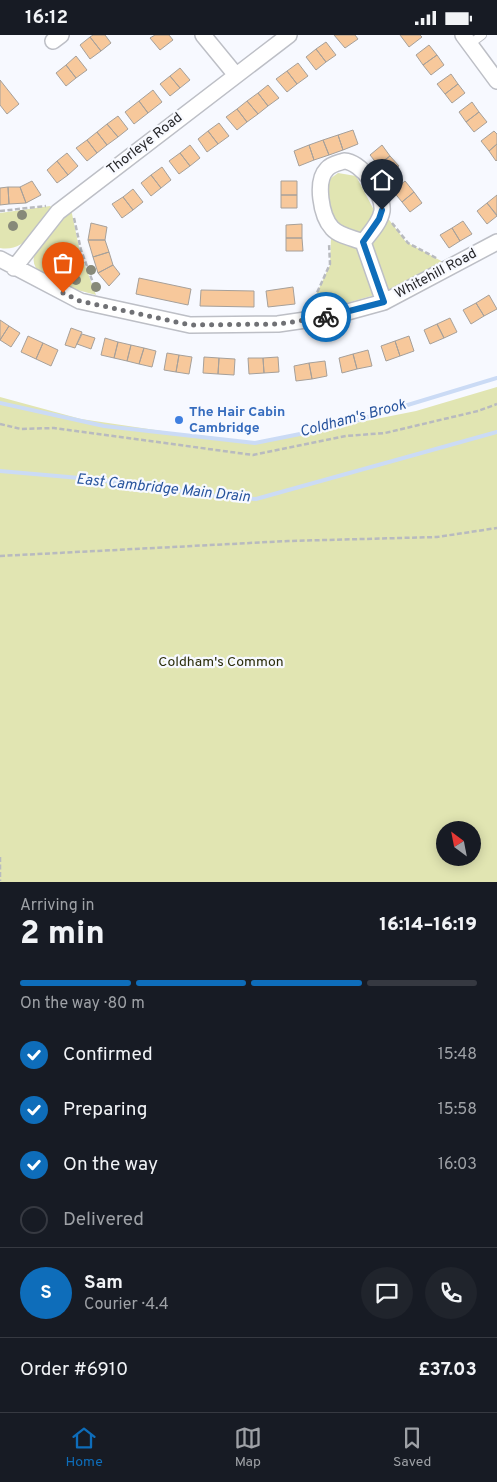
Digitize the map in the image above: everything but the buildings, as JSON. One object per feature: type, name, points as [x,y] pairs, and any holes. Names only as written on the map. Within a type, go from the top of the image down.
[{"type":"street","points":[[203,35],[235,74]]},
{"type":"street","name":"Thorleye Road","points":[[14,268],[63,208],[235,74],[289,35]]},
{"type":"street","points":[[472,38],[497,81]]},
{"type":"street","points":[[344,161],[358,164],[373,185],[382,210],[379,219],[363,242],[340,234],[329,224],[321,194],[323,174],[328,167],[344,161]]},
{"type":"street","points":[[363,242],[384,302]]},
{"type":"street","name":"Whitehill Road","points":[[0,259],[80,301],[97,305],[190,325],[278,324],[333,316],[384,302],[497,242]]},
{"type":"path","points":[[0,211],[51,205],[73,210],[81,251],[98,296],[97,305]]},
{"type":"path","points":[[382,210],[408,243],[452,266]]},
{"type":"path","points":[[304,320],[330,264],[329,224]]},
{"type":"path","points":[[0,424],[21,429],[54,428],[253,455],[346,436],[385,433],[478,411],[497,404]]},
{"type":"path","points":[[0,556],[278,542],[437,537],[497,528]]},
{"type":"path","points":[[0,857],[0,881]]},
{"type":"green space","points":[[338,173],[356,176],[375,212],[361,236],[334,224],[326,201],[327,181]]},
{"type":"green space","points":[[50,206],[54,209],[31,237],[17,246],[0,248],[0,213]]},
{"type":"green space","points":[[71,209],[80,252],[96,295],[52,281],[36,267],[34,258],[38,248]]},
{"type":"green space","points":[[387,217],[406,242],[445,263],[388,291],[370,243]]},
{"type":"green space","points":[[331,238],[358,248],[375,295],[307,314],[330,265]]},
{"type":"green space","name":"Coldham's Common","points":[[497,387],[497,882],[0,882],[0,397],[81,419],[250,444],[416,411]]},
{"type":"waterway","name":"Coldham's Brook","points":[[0,403],[104,426],[255,443],[335,427],[497,378]]},
{"type":"waterway","name":"East Cambridge Main Drain","points":[[0,471],[91,479],[230,498],[256,499],[497,432]]},
{"type":"way so far","points":[[63,293],[80,301],[190,325],[278,324],[326,317]]},
{"type":"place","name":"The Hair Cabin Cambridge","points":[[179,420]]},
{"type":"route","points":[[326,317],[384,302],[363,242],[379,219],[382,210]]}]
